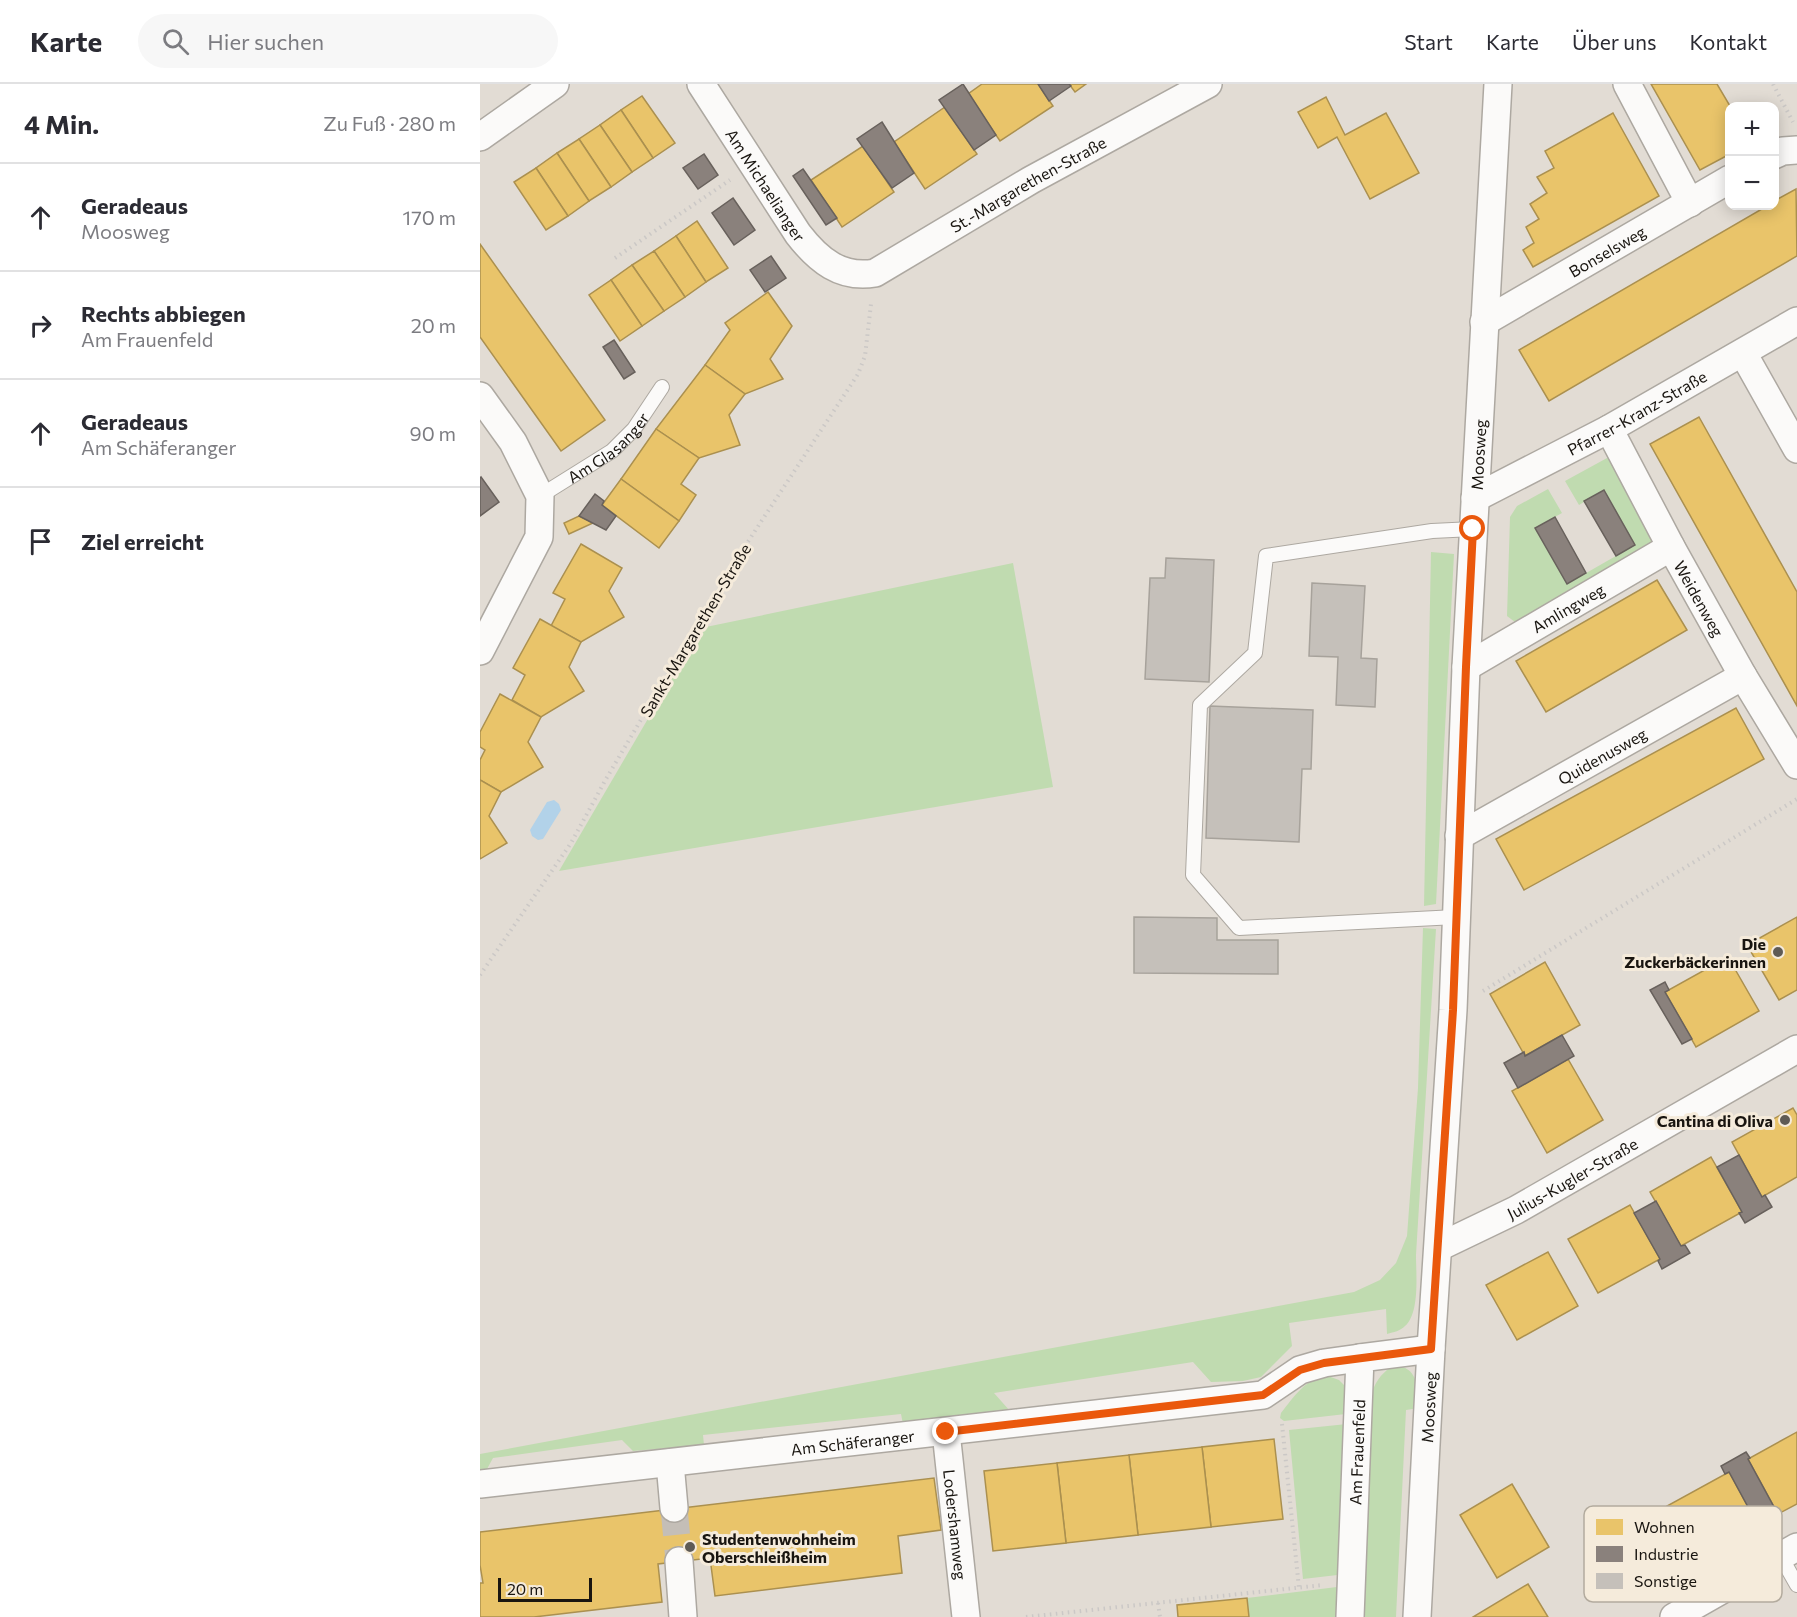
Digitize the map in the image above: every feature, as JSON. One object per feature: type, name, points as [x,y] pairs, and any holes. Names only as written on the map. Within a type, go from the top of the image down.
[{"type":"street","points":[[480,137],[555,84]]},
{"type":"street","name":"Am Michaelianger","points":[[701,84],[811,252],[827,264],[845,273],[864,275],[875,273]]},
{"type":"street","name":"Moosweg","points":[[1417,1617],[1431,1349],[1453,1010],[1466,667],[1498,84]]},
{"type":"street","points":[[1627,84],[1690,203]]},
{"type":"street","name":"St.-Margarethen-Straße","points":[[875,273],[1193,87]]},
{"type":"street","name":"Bonselsweg","points":[[1484,322],[1725,182]]},
{"type":"street","name":"Pfarrer-Kranz-Straße","points":[[1475,498],[1609,429],[1797,321]]},
{"type":"street","points":[[1743,353],[1797,450]]},
{"type":"street","points":[[480,396],[513,442],[540,496],[538,537],[480,651]]},
{"type":"street","name":"Weidenweg","points":[[1609,429],[1743,676],[1797,765]]},
{"type":"street","name":"Amlingweg","points":[[1466,667],[1671,547]]},
{"type":"street","name":"Quidenusweg","points":[[1459,836],[1743,676]]},
{"type":"street","name":"Julius-Kugler-Straße","points":[[1438,1247],[1516,1210],[1797,1049]]},
{"type":"street","points":[[1360,1358],[1431,1349]]},
{"type":"street","name":"Am Schäferanger","points":[[480,1484],[1263,1395],[1300,1370],[1324,1363],[1360,1358]]},
{"type":"street","name":"Am Frauenfeld","points":[[1350,1617],[1360,1358]]},
{"type":"street","name":"Lodershamweg","points":[[946,1432],[966,1617]]},
{"type":"street","points":[[670,1463],[674,1508]]},
{"type":"street","points":[[679,1561],[683,1617]]},
{"type":"street","points":[[1674,1617],[1701,1602]]},
{"type":"lane","name":"Am Glasanger","points":[[540,496],[612,452],[634,429],[662,387]]},
{"type":"lane","points":[[1456,917],[1239,928],[1193,875],[1200,705],[1255,653],[1266,556],[1432,531],[1473,529]]},
{"type":"lane","points":[[1789,1552],[1797,1585]]},
{"type":"path","points":[[1773,84],[1792,118],[1797,133],[1789,152]]},
{"type":"path","points":[[1792,118],[1797,115]]},
{"type":"path","points":[[615,258],[735,176]]},
{"type":"path","name":"Sankt-Margarethen-Straße","points":[[480,975],[571,843],[606,779],[730,569],[858,374],[865,356],[875,273]]},
{"type":"path","points":[[1476,995],[1797,799]]},
{"type":"path","points":[[1282,1424],[1299,1588]]},
{"type":"path","points":[[1026,1617],[1350,1582]]},
{"type":"path","points":[[1158,1603],[1160,1617]]},
{"type":"green space","points":[[1607,458],[1615,460],[1658,543],[1521,621],[1515,622],[1507,616],[1510,517],[1517,506],[1548,489],[1562,513],[1535,528],[1567,584],[1635,545],[1604,490],[1579,505],[1565,481]]},
{"type":"green space","points":[[1431,552],[1454,554],[1436,904],[1424,906]]},
{"type":"green space","points":[[1013,563],[1053,787],[559,871],[701,628]]},
{"type":"green space","points":[[1423,928],[1436,929],[1416,1255],[1416,1293],[1410,1320],[1401,1329],[1387,1334],[1386,1309],[1289,1323],[1292,1346],[1261,1377],[1243,1381],[1211,1382],[1193,1362],[994,1393],[1010,1411],[903,1424],[901,1414],[703,1435],[704,1445],[633,1451],[622,1440],[493,1458],[487,1469],[480,1470],[480,1454],[1354,1292],[1380,1280],[1396,1263],[1407,1236],[1418,1088]]},
{"type":"green space","points":[[1392,1366],[1407,1369],[1412,1373],[1417,1385],[1419,1408],[1406,1410],[1396,1617],[1359,1617],[1371,1397],[1378,1380]]},
{"type":"green space","points":[[1328,1376],[1339,1380],[1345,1386],[1346,1414],[1284,1421],[1280,1418],[1281,1413],[1301,1389],[1313,1380]]},
{"type":"green space","points":[[1347,1424],[1346,1574],[1303,1579],[1289,1430]]},
{"type":"green space","points":[[1345,1586],[1344,1617],[1249,1617],[1247,1598]]},
{"type":"water","points":[[554,800],[559,804],[561,810],[543,839],[538,840],[532,836],[530,830],[547,802]]},
{"type":"building: Wohnen","points":[[982,84],[1038,84],[1053,106],[1000,141],[968,94]]},
{"type":"building: Wohnen","points":[[1069,84],[1086,84],[1075,92]]},
{"type":"building: Wohnen","points":[[1651,84],[1717,84],[1728,102],[1725,102],[1725,157],[1700,170]]},
{"type":"building: Wohnen","points":[[642,96],[675,143],[653,158],[621,110]]},
{"type":"building: Wohnen","points":[[1326,97],[1345,135],[1386,113],[1419,173],[1370,199],[1337,137],[1318,148],[1298,112]]},
{"type":"building: Wohnen","points":[[945,107],[977,154],[925,189],[894,142]]},
{"type":"building: Wohnen","points":[[621,110],[653,158],[632,172],[600,125]]},
{"type":"building: Wohnen","points":[[1613,113],[1659,196],[1533,267],[1523,250],[1534,243],[1526,227],[1539,219],[1530,204],[1547,193],[1537,177],[1554,168],[1545,151]]},
{"type":"building: Wohnen","points":[[600,125],[632,172],[611,187],[579,139]]},
{"type":"building: Wohnen","points":[[579,139],[611,187],[589,201],[557,153]]},
{"type":"building: Wohnen","points":[[863,146],[894,192],[842,227],[811,180]]},
{"type":"building: Wohnen","points":[[557,153],[589,201],[568,216],[536,168]]},
{"type":"building: Wohnen","points":[[536,168],[568,216],[546,230],[514,182]]},
{"type":"building: Wohnen","points":[[1796,189],[1797,256],[1549,401],[1519,350],[1760,210],[1779,210],[1779,198]]},
{"type":"building: Wohnen","points":[[697,221],[728,268],[706,282],[676,236]]},
{"type":"building: Wohnen","points":[[676,236],[706,282],[685,297],[654,251]]},
{"type":"building: Wohnen","points":[[480,244],[605,420],[561,451],[480,337]]},
{"type":"building: Wohnen","points":[[654,251],[685,297],[664,311],[632,265]]},
{"type":"building: Wohnen","points":[[632,265],[664,311],[642,326],[611,280]]},
{"type":"building: Wohnen","points":[[611,280],[642,326],[620,341],[589,295]]},
{"type":"building: Wohnen","points":[[768,292],[792,326],[770,359],[783,379],[745,394],[705,365],[730,330],[725,323]]},
{"type":"building: Wohnen","points":[[705,365],[745,394],[729,415],[740,445],[699,458],[656,429]]},
{"type":"building: Wohnen","points":[[1699,417],[1797,592],[1797,706],[1650,444]]},
{"type":"building: Wohnen","points":[[656,429],[699,458],[681,484],[696,495],[679,521],[621,479]]},
{"type":"building: Wohnen","points":[[621,479],[679,521],[659,548],[602,505]]},
{"type":"building: Wohnen","points":[[579,516],[593,523],[569,534],[564,523]]},
{"type":"building: Wohnen","points":[[581,544],[622,568],[609,591],[624,617],[581,642],[551,626],[565,599],[553,593]]},
{"type":"building: Wohnen","points":[[1657,580],[1687,630],[1546,712],[1516,661]]},
{"type":"building: Wohnen","points":[[540,619],[581,642],[569,667],[584,691],[541,717],[512,700],[525,675],[513,668]]},
{"type":"building: Wohnen","points":[[500,694],[541,717],[528,742],[543,767],[501,792],[480,780],[480,760],[485,750],[480,747],[480,732]]},
{"type":"building: Wohnen","points":[[1736,708],[1764,759],[1524,890],[1496,839]]},
{"type":"building: Wohnen","points":[[480,780],[501,792],[489,816],[507,843],[480,859]]},
{"type":"building: Wohnen","points":[[1797,917],[1797,990],[1779,1000],[1747,945]]},
{"type":"building: Wohnen","points":[[1728,957],[1759,1011],[1696,1047],[1665,992]]},
{"type":"building: Wohnen","points":[[1545,962],[1580,1025],[1525,1056],[1490,994]]},
{"type":"building: Wohnen","points":[[1568,1059],[1603,1120],[1547,1153],[1512,1091]]},
{"type":"building: Wohnen","points":[[1793,1108],[1797,1115],[1797,1177],[1762,1197],[1732,1142]]},
{"type":"building: Wohnen","points":[[1711,1157],[1742,1212],[1681,1246],[1650,1192]]},
{"type":"building: Wohnen","points":[[1630,1205],[1660,1259],[1598,1293],[1568,1239]]},
{"type":"building: Wohnen","points":[[1548,1252],[1578,1306],[1517,1340],[1486,1285]]},
{"type":"building: Wohnen","points":[[1797,1432],[1797,1504],[1782,1512],[1782,1506],[1774,1506],[1748,1459]]},
{"type":"building: Wohnen","points":[[1274,1439],[1283,1519],[1211,1527],[1202,1447]]},
{"type":"building: Wohnen","points":[[1202,1447],[1211,1527],[1138,1535],[1129,1455]]},
{"type":"building: Wohnen","points":[[1129,1455],[1138,1535],[1066,1543],[1057,1463]]},
{"type":"building: Wohnen","points":[[1057,1463],[1066,1543],[993,1551],[984,1471]]},
{"type":"building: Wohnen","points":[[1729,1472],[1748,1506],[1667,1506]]},
{"type":"building: Wohnen","name":"Studentenwohnheim Oberschleißheim","points":[[934,1478],[941,1530],[898,1536],[902,1573],[715,1596],[710,1558],[658,1564],[662,1602],[534,1617],[480,1617],[480,1583],[483,1583],[480,1565],[480,1532]]},
{"type":"building: Wohnen","points":[[1512,1484],[1549,1547],[1497,1578],[1460,1515]]},
{"type":"building: Wohnen","points":[[1528,1584],[1548,1617],[1473,1617]]},
{"type":"building: Wohnen","points":[[1247,1598],[1249,1617],[1178,1617],[1177,1605]]},
{"type":"building: Industrie","points":[[963,84],[996,135],[974,150],[939,100]]},
{"type":"building: Industrie","points":[[1038,84],[1069,84],[1071,86],[1049,101]]},
{"type":"building: Industrie","points":[[882,122],[914,173],[892,188],[857,139]]},
{"type":"building: Industrie","points":[[704,154],[718,175],[698,189],[683,168]]},
{"type":"building: Industrie","points":[[803,169],[837,218],[826,225],[793,176]]},
{"type":"building: Industrie","points":[[733,198],[755,230],[734,245],[712,213]]},
{"type":"building: Industrie","points":[[771,256],[786,278],[765,292],[750,270]]},
{"type":"building: Industrie","points":[[614,340],[635,372],[624,379],[603,347]]},
{"type":"building: Industrie","points":[[480,478],[499,502],[480,516]]},
{"type":"building: Industrie","points":[[1604,490],[1635,545],[1616,556],[1584,501]]},
{"type":"building: Industrie","points":[[595,494],[604,501],[602,505],[616,516],[606,530],[579,516]]},
{"type":"building: Industrie","points":[[1555,517],[1586,573],[1567,584],[1535,528]]},
{"type":"building: Industrie","points":[[1665,982],[1669,990],[1665,992],[1692,1039],[1682,1044],[1650,990]]},
{"type":"building: Industrie","points":[[1562,1035],[1574,1056],[1518,1088],[1504,1063],[1524,1052],[1525,1056]]},
{"type":"building: Industrie","points":[[1739,1155],[1762,1197],[1765,1195],[1772,1207],[1745,1223],[1739,1213],[1742,1212],[1717,1167]]},
{"type":"building: Industrie","points":[[1656,1201],[1681,1246],[1685,1245],[1690,1253],[1662,1269],[1658,1261],[1660,1259],[1634,1213]]},
{"type":"building: Industrie","points":[[1746,1452],[1773,1506],[1747,1506],[1729,1472],[1725,1474],[1721,1466]]},
{"type":"building: Sonstige","points":[[1166,558],[1214,560],[1209,682],[1145,679],[1150,578],[1165,578]]},
{"type":"building: Sonstige","points":[[1312,583],[1365,586],[1361,658],[1377,659],[1375,707],[1336,705],[1338,657],[1309,656]]},
{"type":"building: Sonstige","points":[[1210,706],[1313,710],[1311,769],[1302,769],[1299,842],[1206,838]]},
{"type":"building: Sonstige","points":[[1134,917],[1217,918],[1217,940],[1278,940],[1278,974],[1134,973]]},
{"type":"tunnel","points":[[674,1508],[679,1561]]},
{"type":"place","name":"Die Zuckerbäckerinnen","points":[[1778,952]]},
{"type":"place","name":"Cantina di Oliva","points":[[1785,1120]]},
{"type":"place","name":"Studentenwohnheim Oberschleißheim","points":[[690,1547]]},
{"type":"route","points":[[946,1432],[1263,1395],[1300,1370],[1324,1363],[1431,1349],[1453,1010],[1473,529]]}]
